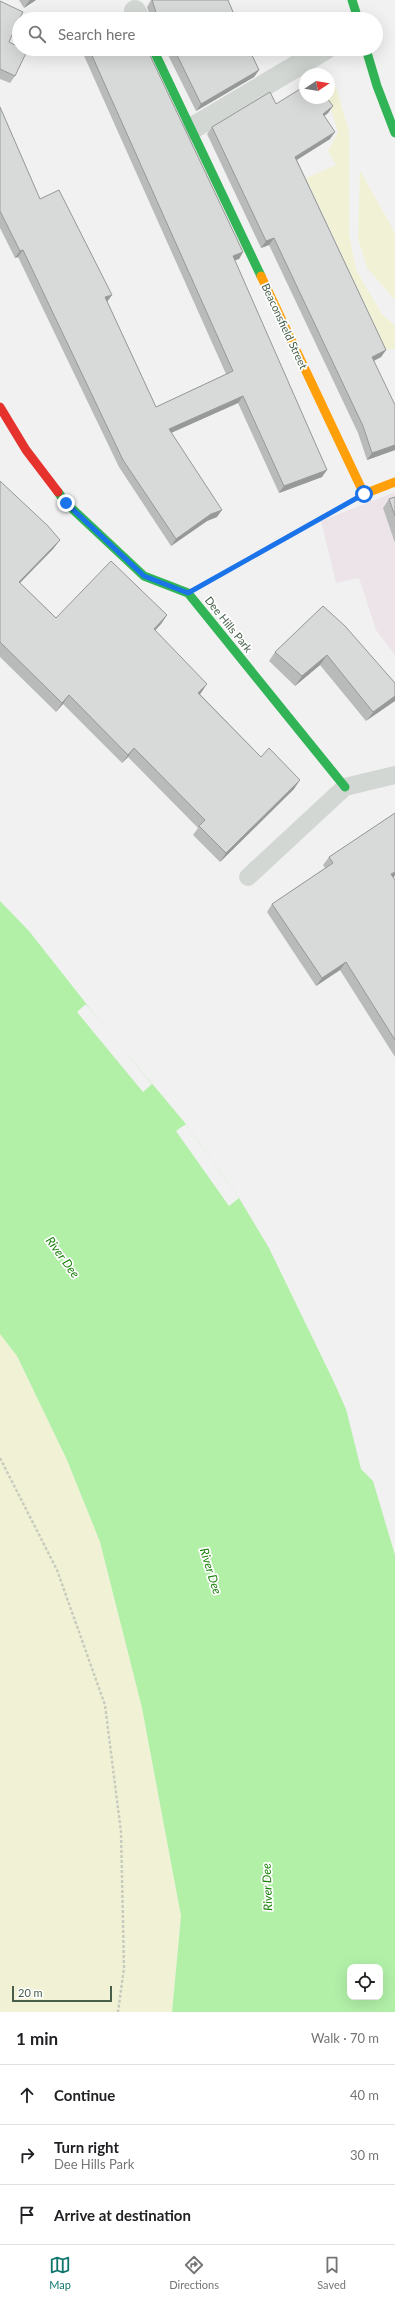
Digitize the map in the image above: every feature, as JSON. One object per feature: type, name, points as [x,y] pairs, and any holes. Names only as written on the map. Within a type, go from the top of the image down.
[{"type":"main road","points":[[352,0],[356,12]]},
{"type":"main road","name":"Beaconsfield Street","points":[[156,56],[364,494]]},
{"type":"main road","points":[[368,56],[377,86],[395,133]]},
{"type":"main road","name":"Dee Hills Park","points":[[0,407],[26,450],[66,503],[144,576],[188,593],[345,787]]},
{"type":"main road","points":[[364,494],[395,482]]},
{"type":"street","points":[[191,129],[314,56]]},
{"type":"lane","points":[[248,877],[345,787],[395,775]]},
{"type":"path","points":[[188,593],[364,494]]},
{"type":"path","points":[[0,1458],[57,1570],[105,1705],[122,1832],[124,1968],[118,2012]]},
{"type":"shaded area","points":[[335,84],[349,131],[349,233],[356,270],[382,314],[395,326],[395,349],[386,349],[306,178],[336,165],[328,151],[338,132],[330,104],[335,104]]},
{"type":"shaded area","points":[[360,170],[395,233],[395,300],[367,268],[358,239]]},
{"type":"shaded area","points":[[395,492],[395,655],[376,630],[359,578],[336,583],[321,521]]},
{"type":"shaded area","points":[[0,1334],[17,1356],[67,1460],[100,1542],[142,1708],[181,1916],[172,2012],[0,2012]]},
{"type":"water","name":"River Dee","points":[[0,901],[29,931],[107,1030],[186,1124],[239,1198],[269,1248],[333,1380],[346,1409],[361,1469],[373,1481],[395,1555],[395,2012],[172,2012],[181,1916],[142,1708],[100,1542],[67,1460],[17,1356],[0,1334]]},
{"type":"pier","points":[[86,1004],[152,1084],[143,1092],[77,1012]]},
{"type":"pier","points":[[186,1124],[239,1198],[229,1206],[176,1131]]},
{"type":"building","points":[[152,0],[228,0],[233,12],[156,12]]},
{"type":"building","points":[[0,1],[23,12],[12,12],[12,35],[9,42],[12,44],[12,56],[25,56],[15,76],[0,69]]},
{"type":"building","points":[[92,56],[150,56],[243,252],[233,256],[327,470],[284,486],[243,396],[169,429],[222,510],[211,514],[176,539],[123,460],[23,250],[20,251],[0,211],[0,107],[40,199],[59,190],[112,295],[105,297],[156,407],[233,371]]},
{"type":"building","points":[[177,56],[252,56],[259,70],[201,104]]},
{"type":"building","points":[[299,90],[299,104],[332,104],[333,106],[323,114],[335,132],[295,157],[386,350],[372,357],[395,405],[395,445],[372,453],[363,426],[274,238],[266,241],[212,127],[270,92],[276,104]]},
{"type":"building","points":[[0,481],[48,526],[60,540],[19,582],[56,618],[111,561],[167,615],[154,629],[207,684],[198,693],[261,757],[269,748],[300,780],[226,853],[199,826],[205,820],[134,748],[128,755],[69,695],[62,703],[0,642]]},
{"type":"building","points":[[395,497],[395,516],[389,499]]},
{"type":"building","points":[[323,606],[345,626],[395,683],[395,696],[373,712],[327,655],[302,676],[275,652]]},
{"type":"building","points":[[395,813],[395,872],[391,874],[395,880],[395,1040],[346,962],[322,978],[272,904],[333,863],[329,857]]},
{"type":"traffic: fast","points":[[352,0],[356,12]]},
{"type":"traffic: fast","points":[[156,56],[261,276]]},
{"type":"traffic: fast","points":[[368,56],[377,86],[395,133]]},
{"type":"traffic: fast","points":[[58,492],[66,503],[144,576],[188,593],[345,787]]},
{"type":"traffic: slow","points":[[261,276],[364,494],[395,482]]},
{"type":"traffic: jam","points":[[0,407],[26,450],[58,492]]},
{"type":"route","points":[[66,503],[144,576],[188,593],[364,494]]}]
